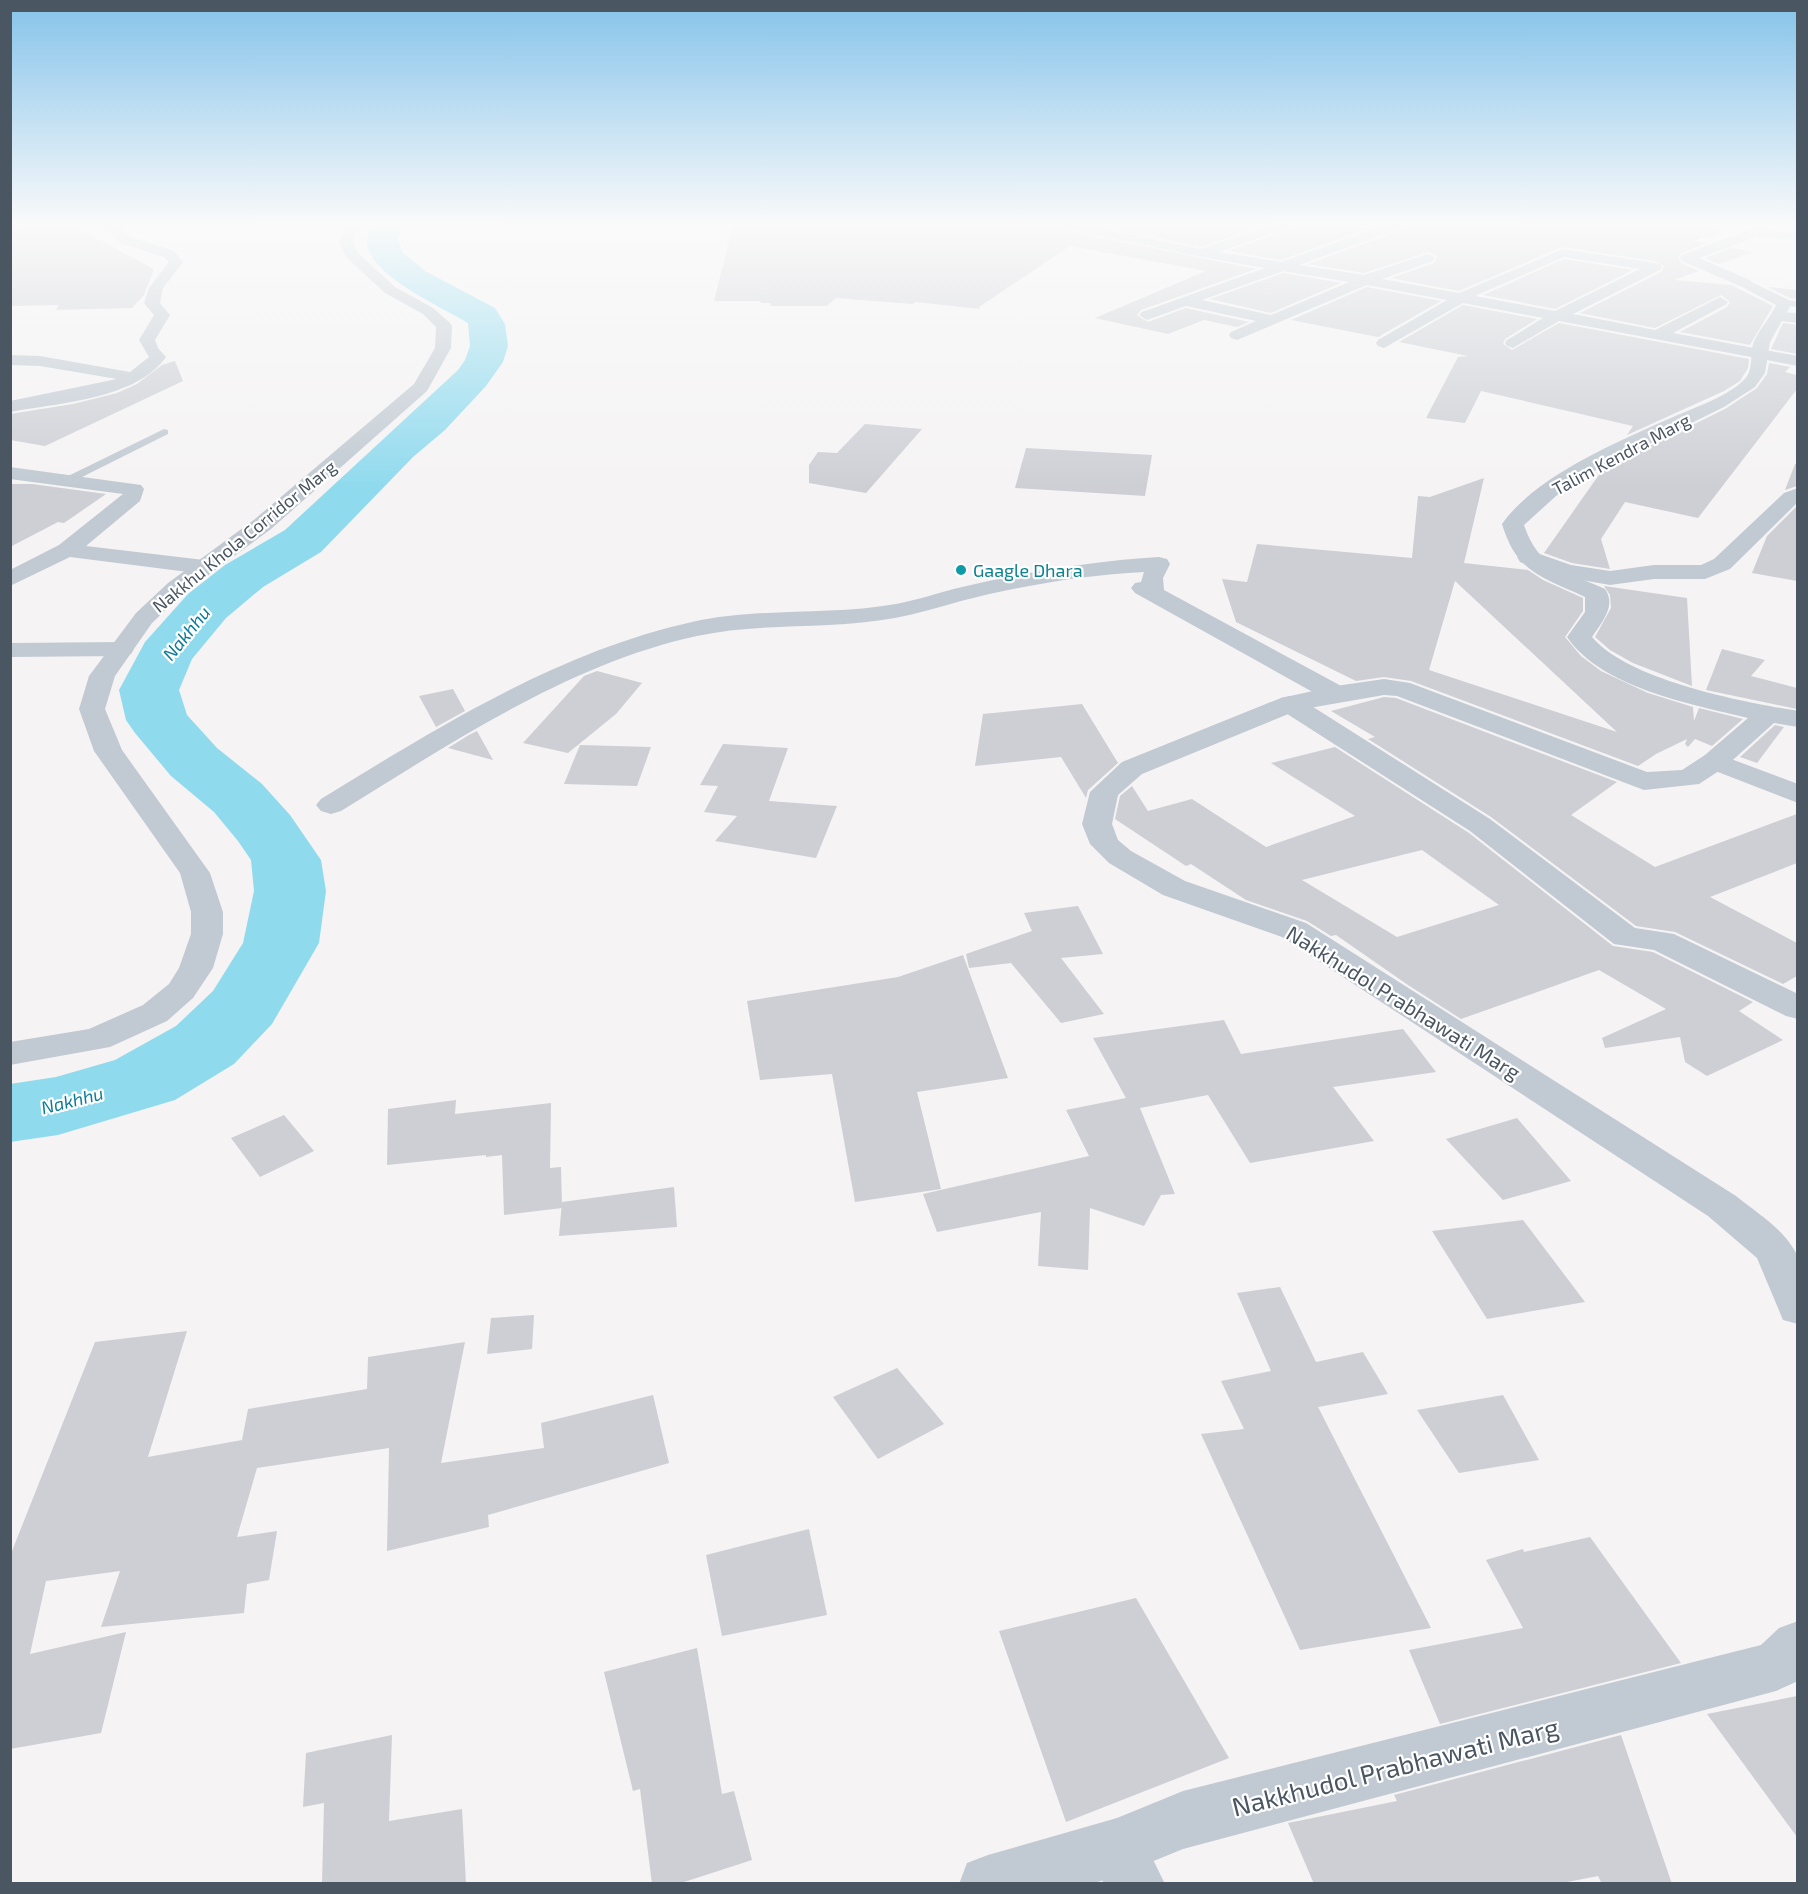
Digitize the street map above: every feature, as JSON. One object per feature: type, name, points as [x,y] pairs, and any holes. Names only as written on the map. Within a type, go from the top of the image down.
[{"type":"street","points":[[10,406],[108,388],[134,377],[151,366],[158,357],[150,350],[147,343],[150,330],[162,315],[158,310]]},
{"type":"street","name":"Nakkhu Khola Corridor Marg","points":[[10,1054],[97,1039],[156,1013],[181,991],[196,968],[207,934],[207,912],[195,873],[108,751],[92,709],[102,676],[144,618],[176,588],[263,524],[421,387],[443,348],[444,326],[428,310]]},
{"type":"street","points":[[1147,315],[1160,310]]},
{"type":"street","points":[[1225,310],[1273,320]]},
{"type":"street","points":[[1237,335],[1295,310]]},
{"type":"street","points":[[1384,343],[1439,310]]},
{"type":"street","points":[[1522,310],[1797,361]]},
{"type":"street","points":[[1513,343],[1568,310]]},
{"type":"street","points":[[1659,334],[1704,310]]},
{"type":"street","name":"Talim Kendra Marg","points":[[1790,310],[1761,344],[1762,355],[1756,376],[1746,385],[1707,410],[1602,459],[1550,489],[1530,505],[1513,525],[1517,542],[1528,557],[1546,573],[1597,594],[1597,612],[1579,637],[1582,644],[1593,654],[1619,669],[1651,681],[1766,716],[1797,719]]},
{"type":"street","points":[[10,360],[40,361],[134,377]]},
{"type":"street","points":[[10,473],[134,489],[133,496],[67,550],[10,579]]},
{"type":"street","points":[[1528,557],[1567,571],[1610,578],[1654,572],[1705,572],[1722,564],[1752,533],[1797,494]]},
{"type":"street","points":[[67,550],[204,567]]},
{"type":"street","points":[[331,805],[437,741],[540,687],[651,639],[736,622],[861,616],[897,610],[970,592],[1122,565],[1159,564],[1148,591],[1336,694]]},
{"type":"street","points":[[10,650],[122,648]]},
{"type":"street","name":"Nakkhudol Prabhawati Marg","points":[[1766,716],[1715,761],[1689,778],[1644,781],[1401,688],[1384,687],[1336,694],[1290,704],[1131,768],[1104,792],[1097,824],[1105,844],[1120,858],[1174,888],[1294,930],[1722,1206],[1774,1250],[1797,1308]]},
{"type":"street","points":[[1290,704],[1480,825],[1626,937],[1662,941],[1797,1008]]},
{"type":"street","points":[[1715,761],[1797,794]]},
{"type":"street","name":"Nakkhudol Prabhawati Marg","points":[[988,1884],[1126,1865],[1183,1820],[1593,1716],[1776,1666],[1797,1645]]},
{"type":"lane","points":[[66,480],[164,432]]},
{"type":"building","points":[[1113,310],[1141,310],[1137,315],[1148,322],[1180,310],[1197,310],[1249,322],[1237,327],[1204,320],[1168,334],[1095,318]]},
{"type":"building","points":[[1260,310],[1277,310],[1271,313]]},
{"type":"building","points":[[1313,310],[1425,310],[1378,337],[1291,320]]},
{"type":"building","points":[[1454,310],[1491,310],[1537,319],[1505,339],[1503,344],[1512,350],[1559,323],[1749,359],[1748,368],[1740,381],[1724,391],[1627,435],[1633,426],[1481,391],[1465,423],[1426,418],[1458,357],[1468,356],[1399,342]]},
{"type":"building","points":[[1585,310],[1690,310],[1655,328],[1580,313]]},
{"type":"building","points":[[1721,310],[1770,310],[1750,345],[1680,332]]},
{"type":"building","points":[[1783,323],[1797,325],[1797,354],[1771,349]]},
{"type":"building","points":[[175,361],[183,381],[45,446],[10,440],[10,414],[73,404],[117,393],[137,384],[162,365]]},
{"type":"building","points":[[1769,363],[1790,367],[1785,372],[1797,375],[1797,389],[1698,518],[1625,502],[1601,539],[1610,569],[1572,563],[1544,553],[1603,469],[1725,409],[1757,388],[1767,374]]},
{"type":"building","points":[[865,424],[922,429],[866,493],[809,483],[809,465],[818,452],[837,453]]},
{"type":"building","points":[[1026,448],[1152,455],[1145,496],[1015,488]]},
{"type":"building","points":[[1795,464],[1797,464],[1797,486],[1785,490]]},
{"type":"building","points":[[1484,478],[1464,563],[1528,570],[1543,580],[1583,598],[1583,611],[1565,637],[1581,656],[1601,671],[1648,693],[1693,707],[1694,721],[1699,708],[1743,719],[1712,746],[1695,739],[1688,747],[1685,744],[1687,739],[1656,754],[1638,766],[1411,681],[1384,677],[1356,681],[1236,622],[1222,579],[1247,582],[1257,544],[1412,558],[1418,496],[1430,497]],"holes":[[[1455,581],[1617,732],[1429,670]]]},
{"type":"building","points":[[10,484],[32,484],[106,494],[64,523],[58,522],[10,547]]},
{"type":"building","points":[[1797,506],[1797,581],[1752,573],[1767,536]]},
{"type":"building","points":[[1604,586],[1687,598],[1692,686],[1633,663],[1610,650],[1595,637],[1611,608],[1610,595]]},
{"type":"building","points":[[1722,649],[1765,660],[1751,676],[1797,688],[1797,709],[1706,690]]},
{"type":"building","points":[[597,671],[642,683],[616,714],[568,753],[523,743],[584,676]]},
{"type":"building","points":[[453,689],[465,711],[436,727],[419,696]]},
{"type":"building","points":[[1384,697],[1396,698],[1617,782],[1571,815],[1655,867],[1797,814],[1797,863],[1710,897],[1797,943],[1797,976],[1783,984],[1675,932],[1636,926],[1491,817],[1368,739],[1375,737],[1331,711]]},
{"type":"building","points":[[1082,704],[1118,763],[1088,790],[1086,798],[1061,757],[975,766],[983,714]]},
{"type":"building","points":[[1775,725],[1784,727],[1757,763],[1740,757]]},
{"type":"building","points":[[477,731],[493,760],[448,748],[469,735]]},
{"type":"building","points":[[723,744],[788,748],[769,801],[837,806],[816,858],[715,841],[737,816],[704,812],[718,786],[700,785]]},
{"type":"building","points":[[580,745],[651,747],[637,786],[564,784]]},
{"type":"building","points":[[1335,747],[1469,833],[1613,946],[1653,952],[1753,1002],[1739,1011],[1783,1040],[1707,1076],[1685,1062],[1680,1037],[1605,1048],[1602,1038],[1666,1009],[1599,970],[1461,1019],[1336,935],[1331,936],[1307,921],[1246,900],[1191,864],[1186,866],[1115,819],[1120,796],[1132,786],[1148,811],[1192,799],[1266,847],[1355,816],[1271,763]],"holes":[[[1422,850],[1499,905],[1397,937],[1302,880]]]},
{"type":"building","points":[[1078,906],[1103,954],[1061,958],[1104,1014],[1061,1023],[1011,963],[969,968],[966,954],[1032,931],[1024,913]]},
{"type":"building","points":[[963,955],[1008,1078],[917,1092],[941,1189],[855,1202],[832,1074],[760,1080],[747,1001],[898,977]]},
{"type":"building","points":[[1224,1020],[1241,1054],[1403,1029],[1436,1072],[1333,1087],[1374,1141],[1250,1163],[1208,1095],[1140,1108],[1175,1194],[1161,1195],[1144,1226],[1090,1208],[1088,1270],[1038,1266],[1041,1212],[937,1232],[923,1194],[1089,1156],[1066,1110],[1126,1098],[1093,1038]]},
{"type":"building","points":[[456,1100],[455,1114],[551,1103],[550,1168],[561,1167],[562,1208],[504,1215],[502,1155],[387,1165],[388,1109]]},
{"type":"building","points":[[284,1115],[314,1151],[260,1177],[231,1138]]},
{"type":"building","points":[[1517,1118],[1571,1181],[1503,1200],[1446,1139]]},
{"type":"building","points":[[674,1187],[677,1227],[559,1236],[562,1202]]},
{"type":"building","points":[[1523,1220],[1585,1302],[1487,1319],[1432,1231]]},
{"type":"building","points":[[1280,1287],[1316,1362],[1363,1352],[1388,1394],[1318,1407],[1431,1628],[1300,1650],[1201,1434],[1244,1429],[1221,1381],[1271,1371],[1237,1293]]},
{"type":"building","points":[[534,1315],[532,1349],[487,1354],[491,1318]]},
{"type":"building","points":[[187,1331],[148,1457],[242,1440],[248,1409],[367,1389],[368,1357],[465,1342],[441,1463],[544,1448],[541,1423],[653,1395],[669,1463],[488,1515],[489,1527],[387,1551],[389,1448],[257,1468],[237,1537],[277,1531],[269,1580],[247,1584],[244,1613],[101,1627],[120,1571],[46,1581],[30,1654],[126,1632],[101,1733],[10,1749],[10,1556],[95,1342]]},
{"type":"building","points":[[897,1368],[944,1424],[878,1459],[833,1397]]},
{"type":"building","points":[[1503,1395],[1539,1460],[1459,1473],[1417,1410]]},
{"type":"building","points":[[809,1529],[827,1615],[722,1636],[706,1555]]},
{"type":"building","points":[[1590,1537],[1681,1663],[1440,1724],[1409,1650],[1523,1628],[1486,1560],[1523,1549],[1524,1552]]},
{"type":"building","points":[[1136,1598],[1229,1758],[1066,1822],[999,1631]]},
{"type":"building","points":[[697,1648],[722,1794],[734,1791],[752,1860],[678,1884],[652,1884],[640,1789],[633,1791],[604,1672]]},
{"type":"building","points":[[1797,1696],[1797,1837],[1707,1714]]},
{"type":"building","points":[[392,1735],[389,1821],[462,1809],[466,1884],[322,1884],[324,1803],[303,1807],[306,1753]]},
{"type":"building","points":[[1621,1735],[1672,1884],[1602,1884],[1598,1876],[1557,1884],[1314,1884],[1288,1823],[1397,1801],[1394,1795]]},
{"type":"waterway","name":"Nakhhu","points":[[10,1113],[58,1106],[145,1080],[205,1045],[244,1006],[281,943],[290,891],[286,860],[266,830],[238,798],[194,762],[157,720],[149,690],[165,654],[207,606],[244,576],[303,541],[472,378],[484,362],[489,346],[487,324],[482,316],[472,310]]},
{"type":"place","name":"Gaagle Dhara","points":[[961,570]]}]
